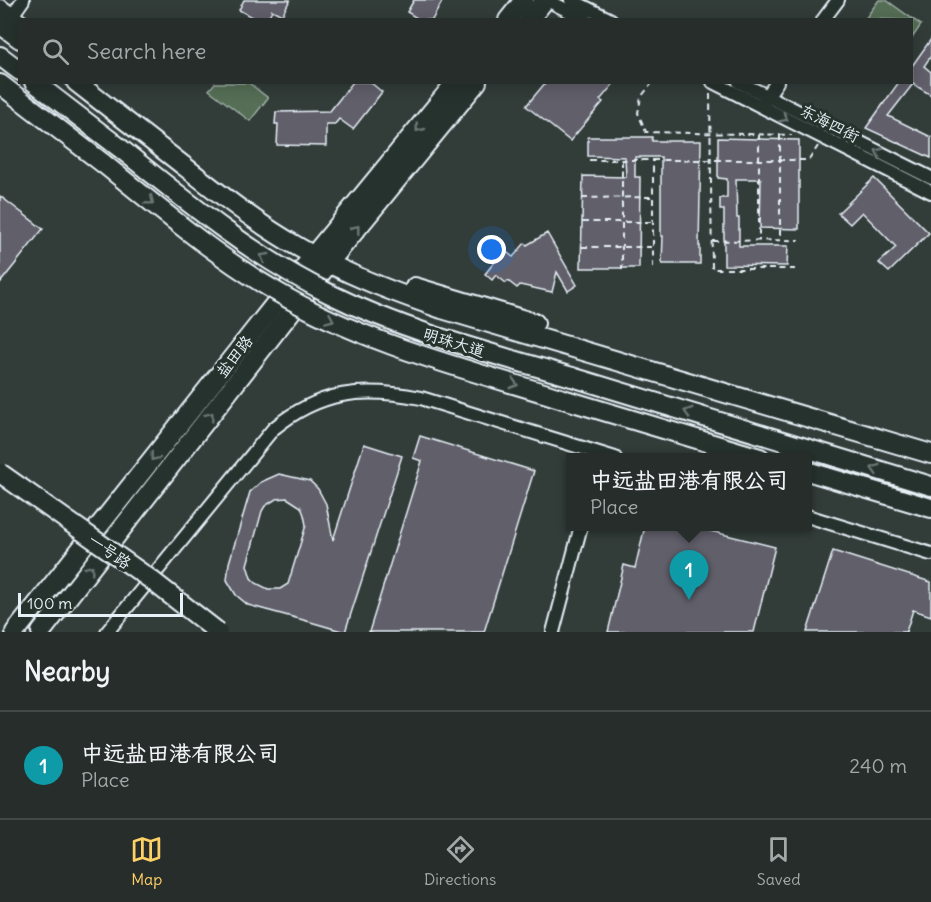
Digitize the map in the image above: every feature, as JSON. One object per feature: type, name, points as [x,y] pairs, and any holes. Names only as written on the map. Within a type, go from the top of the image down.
[{"type":"street","points":[[18,35],[7,14],[23,0]]},
{"type":"street","points":[[510,18],[524,0]]},
{"type":"street","points":[[531,18],[545,0],[582,18]]},
{"type":"street","points":[[571,0],[606,18]]},
{"type":"street","points":[[824,18],[838,0]]},
{"type":"street","points":[[0,56],[18,70]]},
{"type":"street","name":"明珠大道","points":[[0,84],[239,269],[318,314],[401,348],[743,453]]},
{"type":"street","name":"明珠大道","points":[[37,84],[186,202],[245,245],[291,274],[370,312],[411,328],[931,486]]},
{"type":"street","name":"明珠大道","points":[[79,84],[215,190],[297,246],[447,297],[931,441]]},
{"type":"street","name":"明珠大道","points":[[99,84],[223,181],[325,255],[394,293],[931,454]]},
{"type":"street","name":"盐田路","points":[[41,632],[454,84]]},
{"type":"street","name":"盐田路","points":[[15,632],[325,255],[475,84]]},
{"type":"street","name":"东海四街","points":[[742,84],[764,101],[931,192]]},
{"type":"street","points":[[764,101],[776,84]]},
{"type":"street","name":"东海四街","points":[[711,85],[764,101],[931,178]]},
{"type":"street","points":[[107,632],[273,429],[287,417],[308,405],[350,393],[397,393],[421,398],[595,453]]},
{"type":"street","points":[[812,472],[931,508]]},
{"type":"street","name":"一号路","points":[[0,473],[150,579],[218,632]]},
{"type":"street","points":[[812,518],[931,554]]},
{"type":"street","points":[[553,632],[580,531]]},
{"type":"path","points":[[651,84],[641,97],[638,113],[646,132],[791,135]]},
{"type":"path","points":[[711,85],[712,269],[795,269]]},
{"type":"path","points":[[759,134],[759,240]]},
{"type":"path","points":[[780,135],[780,240]]},
{"type":"path","points":[[589,160],[809,160],[819,144]]},
{"type":"path","points":[[622,160],[622,270]]},
{"type":"path","points":[[653,160],[653,267]]},
{"type":"path","points":[[582,198],[653,197]]},
{"type":"path","points":[[582,222],[653,222]]},
{"type":"path","points":[[712,241],[799,240]]},
{"type":"path","points":[[582,247],[653,247]]},
{"type":"green space","points":[[879,0],[886,0],[911,18],[866,18]]},
{"type":"green space","points":[[913,19],[921,25],[913,37]]},
{"type":"green space","points":[[214,84],[250,84],[268,98],[250,121],[209,90]]},
{"type":"building","points":[[244,0],[290,0],[282,15],[272,10],[268,18],[253,18],[239,10]]},
{"type":"building","points":[[414,0],[443,0],[433,18],[417,18],[407,12]]},
{"type":"building","points":[[931,39],[931,56],[924,66],[931,72],[931,95],[913,84],[913,65]]},
{"type":"building","points":[[351,84],[372,84],[382,92],[353,129],[339,119],[335,124],[326,124],[326,146],[277,145],[276,112],[330,111]]},
{"type":"building","points":[[544,84],[613,84],[600,100],[603,102],[570,141],[526,106]]},
{"type":"building","points":[[898,84],[913,84],[888,116],[931,137],[931,158],[866,128]]},
{"type":"building","points":[[588,137],[652,137],[652,141],[701,141],[700,264],[662,264],[661,157],[635,157],[635,177],[640,177],[639,268],[581,268],[583,176],[626,177],[625,157],[588,156]]},
{"type":"building","points":[[718,138],[799,140],[799,229],[760,228],[761,179],[736,179],[739,246],[788,246],[787,266],[724,265],[724,210],[720,210],[720,198],[727,198],[727,179],[718,178]]},
{"type":"building","points":[[874,178],[929,233],[889,272],[879,263],[896,247],[862,212],[850,224],[838,213]]},
{"type":"building","points":[[0,196],[43,229],[0,283]]},
{"type":"building","points":[[547,233],[577,285],[568,291],[557,272],[552,292],[520,285],[517,288],[496,275],[492,280],[485,274],[504,250],[513,257],[525,243],[527,245]]},
{"type":"building","points":[[420,436],[534,471],[484,632],[369,632],[422,461],[413,458]]},
{"type":"building","points":[[364,444],[402,456],[345,632],[248,605],[236,595],[227,580],[229,563],[250,492],[261,482],[279,474],[310,481],[318,489],[326,504],[333,540]],"holes":[[[287,498],[301,507],[306,525],[288,584],[280,589],[268,589],[251,578],[247,565],[262,511],[265,506],[276,499]]]},
{"type":"building","points":[[644,531],[710,531],[775,547],[754,632],[608,632],[624,565],[635,568]]},
{"type":"building","points":[[833,551],[931,582],[931,616],[913,610],[906,632],[807,632]]},
{"type":"place","name":"中远盐田港有限公司","points":[[689,600]]}]
